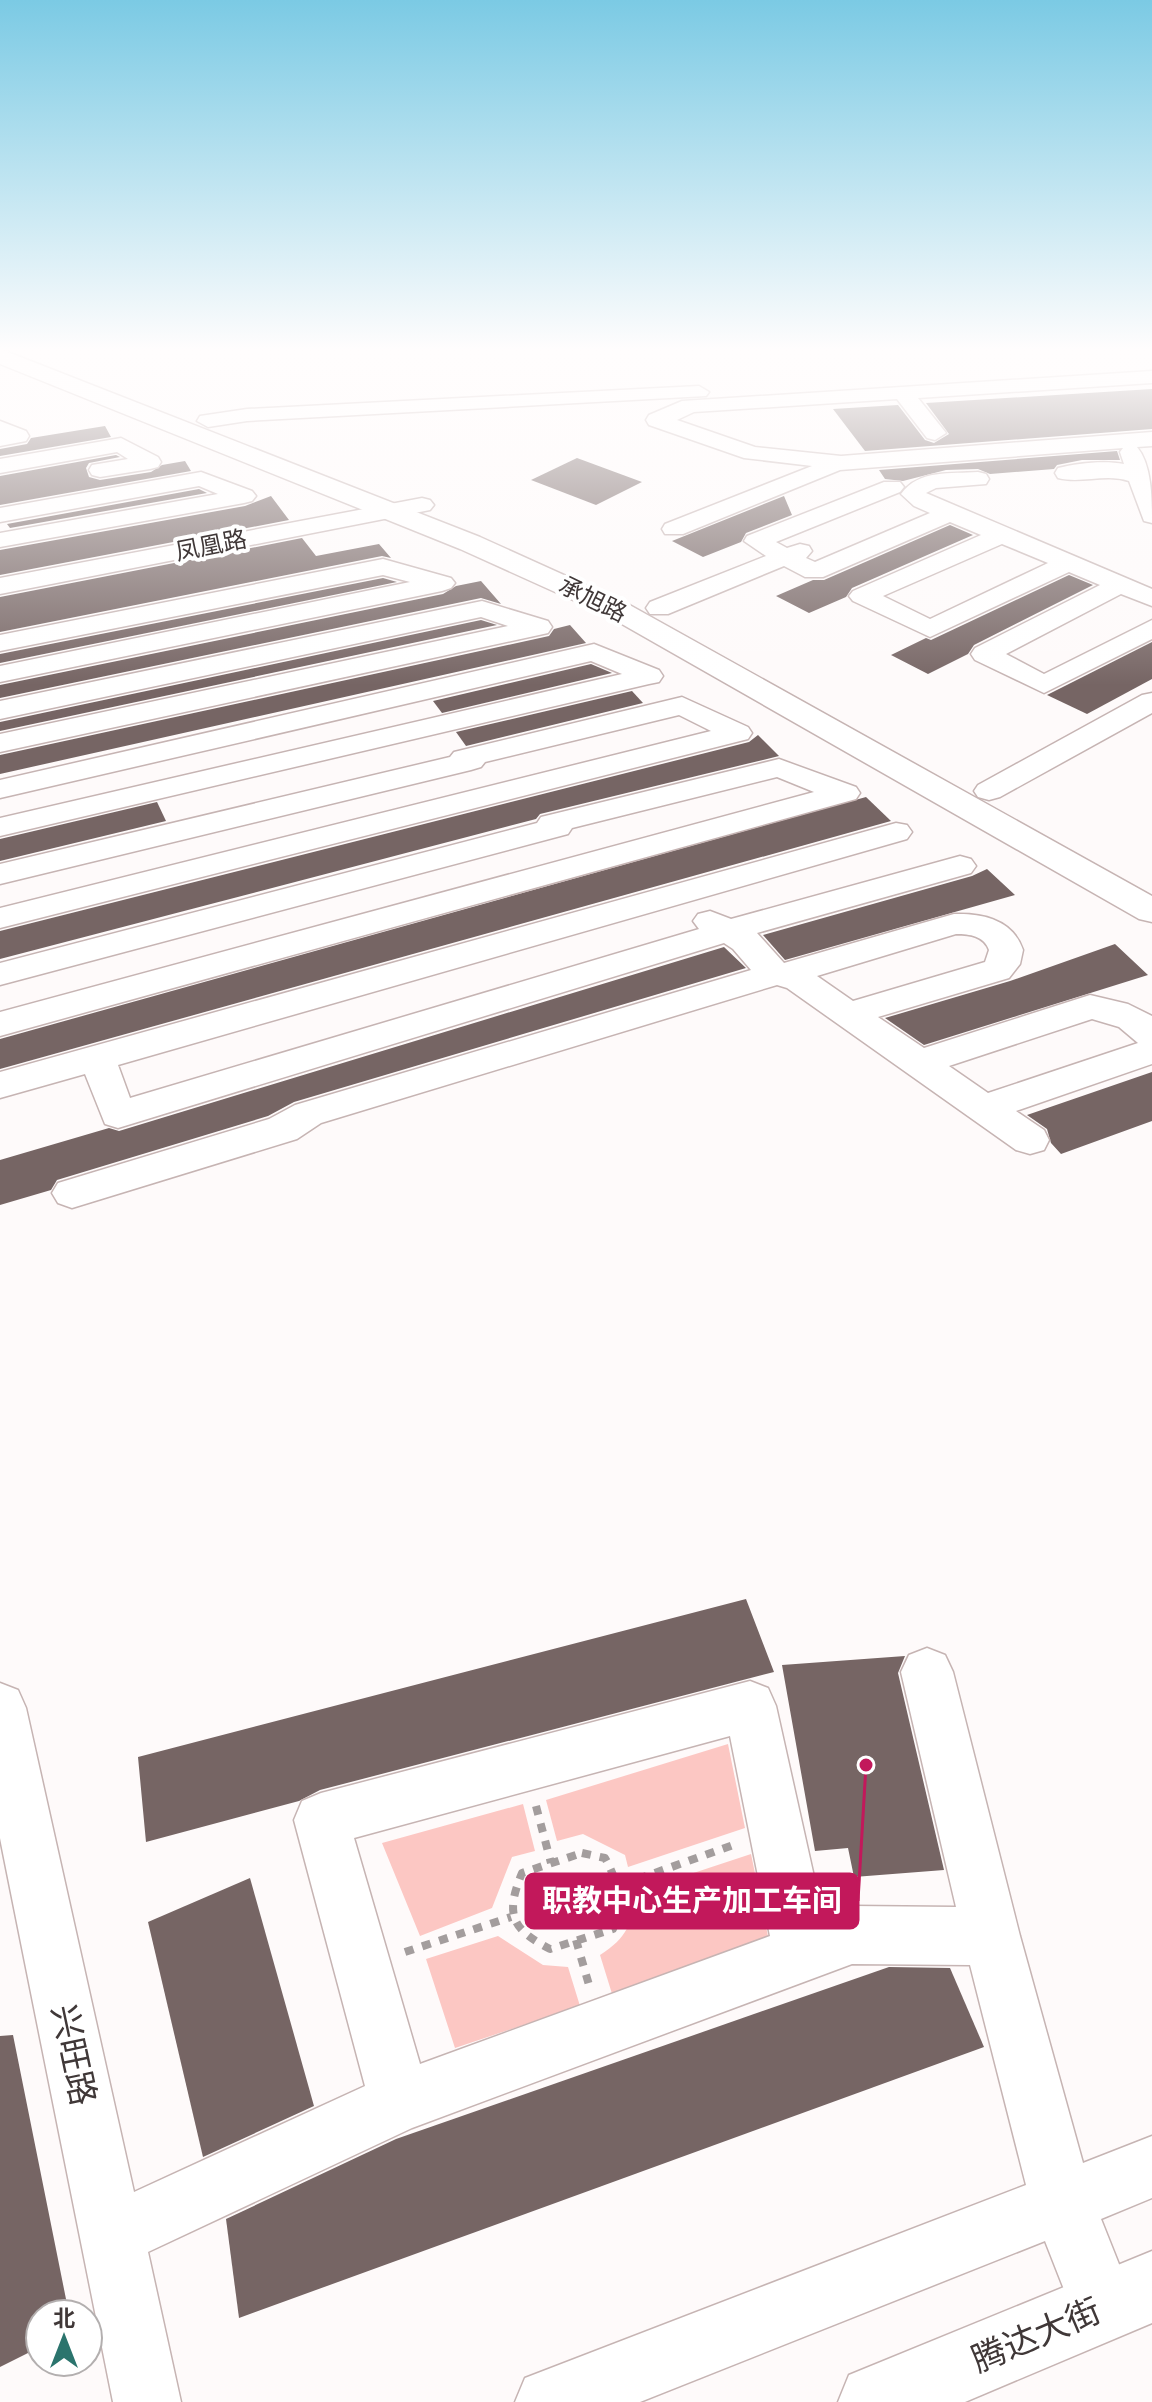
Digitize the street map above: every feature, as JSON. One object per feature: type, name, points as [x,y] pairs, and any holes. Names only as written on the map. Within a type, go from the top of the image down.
[{"type":"main road","name":"承旭路","points":[[260,460],[518,563],[616,609],[1152,911]]},
{"type":"main road","name":"承旭路","points":[[308,460],[570,564],[659,608],[1152,882]]},
{"type":"main road","name":"腾达大街","points":[[876,2402],[1128,2297]]},
{"type":"street","points":[[0,466],[34,460]]},
{"type":"street","points":[[0,488],[150,462],[147,460]]},
{"type":"street","points":[[813,460],[841,463],[879,460]]},
{"type":"street","points":[[1134,460],[1148,498]]},
{"type":"street","points":[[674,529],[841,463],[950,513],[1152,598]]},
{"type":"street","points":[[1039,475],[1115,469],[1148,498]]},
{"type":"street","points":[[918,499],[914,490],[931,483],[1008,477]]},
{"type":"street","points":[[0,515],[201,479],[244,496],[5,534]]},
{"type":"street","points":[[892,487],[756,541],[814,572],[950,513]]},
{"type":"street","points":[[659,608],[918,499]]},
{"type":"street","name":"凤凰路","points":[[0,586],[422,505]]},
{"type":"street","points":[[5,534],[23,542],[41,578]]},
{"type":"street","points":[[1001,535],[862,596],[930,629],[1068,563]]},
{"type":"street","points":[[142,559],[168,610]]},
{"type":"street","points":[[0,643],[383,567],[442,583],[0,674]]},
{"type":"street","points":[[1120,585],[985,654],[1044,685],[1152,628]]},
{"type":"street","points":[[0,710],[482,609],[539,627],[0,743]]},
{"type":"street","points":[[168,610],[161,621],[184,637]]},
{"type":"street","points":[[184,637],[186,666],[202,668]]},
{"type":"street","points":[[0,789],[594,652],[649,676],[0,827]]},
{"type":"street","points":[[202,668],[255,768]]},
{"type":"street","points":[[380,701],[430,726],[456,756],[487,766],[517,787],[555,826],[629,859],[655,888],[745,941],[780,975],[799,980],[1030,1140]]},
{"type":"street","points":[[989,791],[1152,701]]},
{"type":"street","points":[[0,874],[682,706],[738,733],[0,918]]},
{"type":"street","points":[[148,755],[184,830],[192,870],[212,918],[308,1114]]},
{"type":"street","points":[[0,974],[779,768],[845,793],[0,1024]]},
{"type":"street","points":[[0,1085],[896,832]]},
{"type":"street","points":[[97,1058],[118,1115],[727,931],[960,866]]},
{"type":"street","points":[[72,1193],[283,1129],[308,1114],[954,924],[979,925],[997,935],[1006,947],[1008,954],[1005,963],[997,970],[848,1014]]},
{"type":"street","points":[[919,1063],[1090,1007],[1113,1010],[1145,1027],[1152,1035]]},
{"type":"street","points":[[984,1108],[1152,1051]]},
{"type":"street","points":[[927,1672],[991,1936],[1062,2202],[1128,2297]]},
{"type":"street","points":[[400,2102],[321,1820],[750,1706],[802,1953]]},
{"type":"street","name":"兴旺路","points":[[4,1746],[147,2402]]},
{"type":"street","points":[[112,2235],[400,2102],[852,1935],[991,1936]]},
{"type":"street","points":[[549,2402],[705,2344],[1152,2167]]},
{"type":"path","points":[[526,1766],[551,1863]]},
{"type":"path","points":[[621,1885],[776,1830]]},
{"type":"path","points":[[582,1853],[605,1858],[621,1885],[621,1906],[613,1929],[550,1949],[527,1938],[511,1917],[511,1895],[522,1873],[551,1863],[582,1853]]},
{"type":"path","points":[[362,1966],[511,1917]]},
{"type":"shaded area","points":[[728,1744],[745,1828],[628,1867],[625,1855],[583,1834],[557,1841],[546,1800]]},
{"type":"shaded area","points":[[523,1804],[535,1851],[512,1857],[492,1908],[420,1936],[382,1843]]},
{"type":"shaded area","points":[[751,1854],[769,1941],[613,1997],[600,1955],[617,1942],[627,1929],[636,1892]]},
{"type":"shaded area","points":[[498,1936],[543,1965],[568,1967],[580,2006],[455,2048],[426,1959]]},
{"type":"building","points":[[88,460],[104,460],[89,463],[86,468],[89,477],[100,480],[151,472],[162,465],[185,461],[191,471],[0,505],[0,476]]},
{"type":"building","points":[[573,460],[583,460],[642,482],[596,505],[531,480]]},
{"type":"building","points":[[1003,460],[1082,460],[1057,465],[1054,469],[990,474],[978,469],[946,470],[903,481],[885,479],[879,470]]},
{"type":"building","points":[[199,489],[207,493],[10,528],[7,524]]},
{"type":"building","points":[[271,496],[289,520],[0,575],[0,550],[245,506]]},
{"type":"building","points":[[784,496],[792,515],[746,533],[741,542],[703,557],[672,541]]},
{"type":"building","points":[[950,525],[973,535],[852,588],[846,597],[809,613],[776,596],[813,580],[824,580]]},
{"type":"building","points":[[302,538],[316,556],[379,544],[391,558],[382,556],[0,632],[0,597]]},
{"type":"building","points":[[1069,575],[1093,585],[974,645],[968,654],[928,674],[891,655],[926,638],[931,640]]},
{"type":"building","points":[[383,578],[397,582],[0,663],[0,654]]},
{"type":"building","points":[[481,581],[501,604],[481,598],[0,698],[0,685],[443,594],[456,586]]},
{"type":"building","points":[[481,620],[497,625],[0,731],[0,722]]},
{"type":"building","points":[[570,625],[586,643],[0,774],[0,755],[549,636],[554,629]]},
{"type":"building","points":[[1152,642],[1152,679],[1087,714],[1047,695]]},
{"type":"building","points":[[591,664],[612,673],[442,713],[433,701]]},
{"type":"building","points":[[632,691],[643,703],[466,746],[456,732]]},
{"type":"building","points":[[758,735],[779,756],[540,814],[536,819],[0,959],[0,931],[749,742]]},
{"type":"building","points":[[866,797],[891,821],[0,1069],[0,1039]]},
{"type":"building","points":[[157,802],[166,821],[0,861],[0,839]]},
{"type":"building","points":[[987,869],[1015,895],[785,960],[763,935],[972,876]]},
{"type":"building","points":[[1115,944],[1148,975],[924,1045],[885,1018],[1010,981]]},
{"type":"building","points":[[724,947],[746,968],[294,1102],[268,1116],[57,1180],[51,1190],[0,1205],[0,1160],[109,1128],[119,1131]]},
{"type":"building","points":[[1152,1072],[1152,1121],[1061,1154],[1051,1143],[1047,1129],[1027,1115]]},
{"type":"building","points":[[746,1599],[774,1672],[320,1790],[299,1801],[146,1842],[138,1757]]},
{"type":"building","points":[[905,1656],[898,1673],[944,1870],[854,1877],[848,1848],[815,1851],[782,1665]]},
{"type":"building","points":[[250,1878],[314,2106],[203,2157],[148,1922]]},
{"type":"building","points":[[889,1967],[950,1968],[984,2047],[239,2318],[226,2219],[396,2139]]},
{"type":"building","points":[[13,2035],[66,2298],[24,2298],[24,2355],[0,2367],[0,2036]]},
{"type":"place","name":"职教中心生产加工车间","points":[[866,1765]]}]
